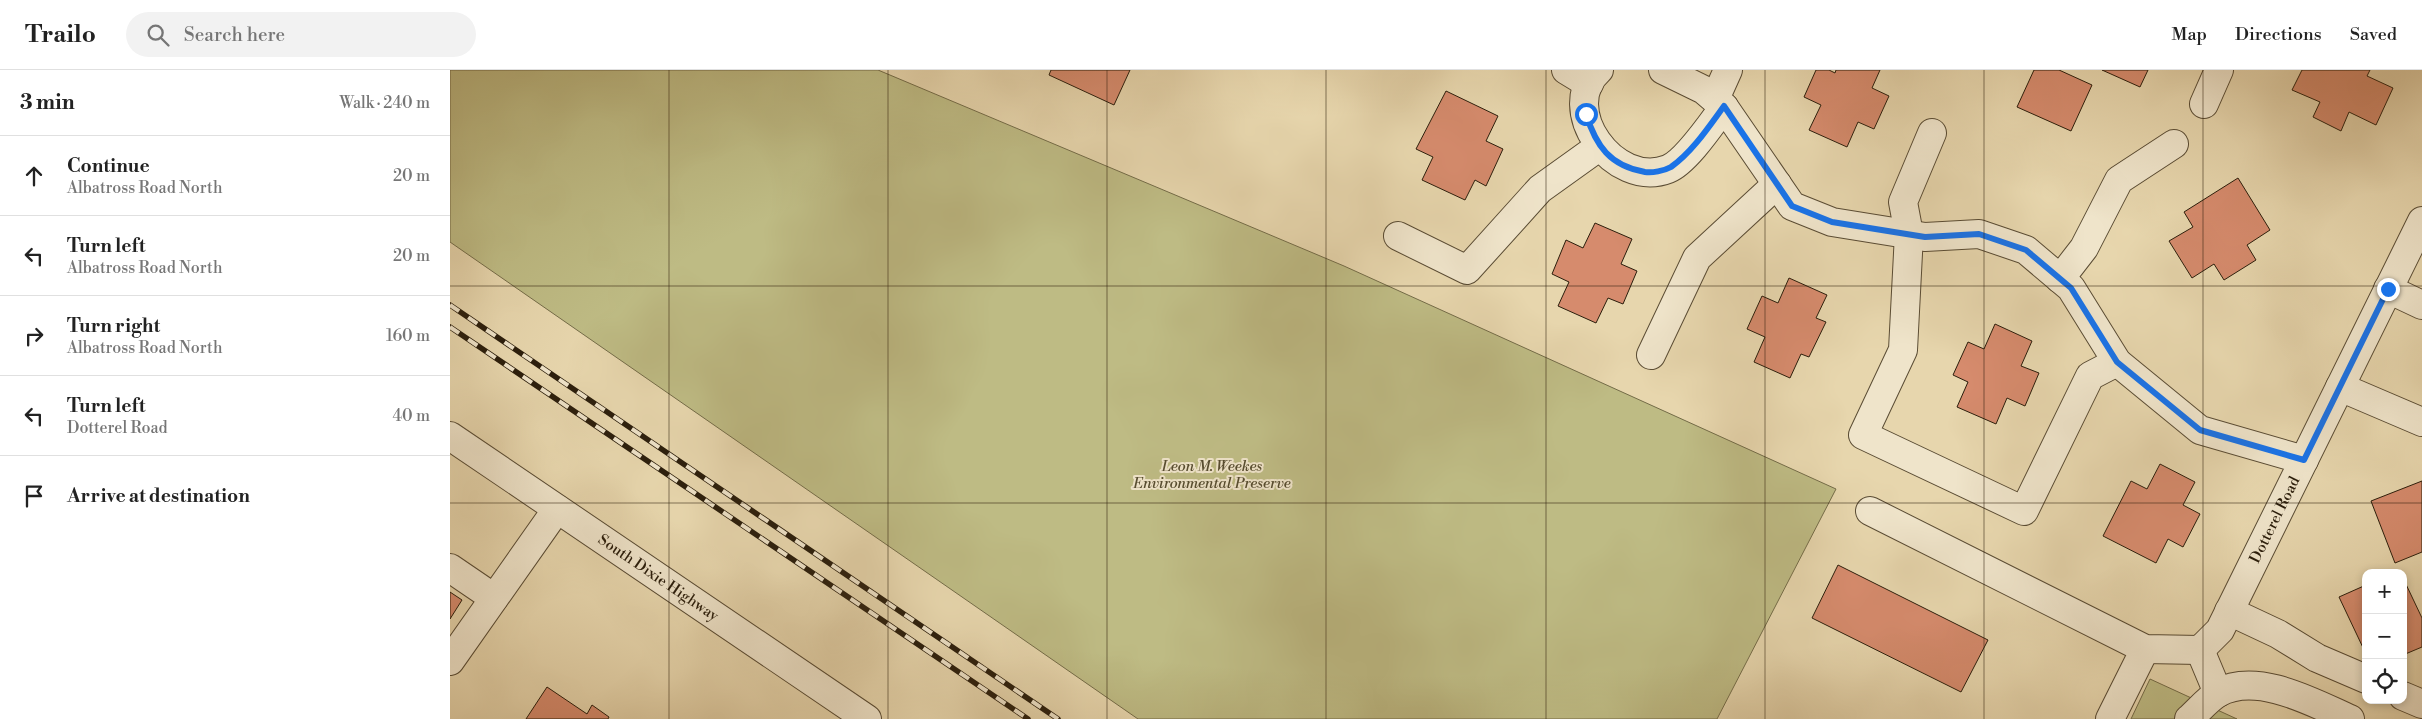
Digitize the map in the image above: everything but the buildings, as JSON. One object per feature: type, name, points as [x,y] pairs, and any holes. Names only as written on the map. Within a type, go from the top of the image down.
[{"type":"street","points":[[1566,70],[1594,77],[1585,99],[1586,114],[1594,138],[1608,156],[1628,169],[1650,172],[1669,168],[1687,153],[1719,103],[1728,70]]},
{"type":"street","points":[[1663,70],[1704,90],[1719,103],[1792,206],[1832,222],[1925,237],[1979,234],[2026,250],[2071,288],[2117,362],[2200,430],[2304,460]]},
{"type":"street","points":[[2204,104],[2219,70]]},
{"type":"street","points":[[1932,133],[1903,202],[1908,234],[1903,350],[1863,435],[2024,511],[2090,376],[2117,362]]},
{"type":"street","points":[[2060,279],[2084,248],[2119,180],[2174,144]]},
{"type":"street","points":[[1398,236],[1467,270],[1540,189],[1600,146]]},
{"type":"street","points":[[1651,355],[1696,258],[1777,184]]},
{"type":"street","name":"Dotterel Road","points":[[2200,650],[2225,620],[2422,221]]},
{"type":"street","points":[[2388,289],[2422,305]]},
{"type":"street","points":[[2340,387],[2422,422]]},
{"type":"street","name":"South Dixie Highway","points":[[450,436],[867,719]]},
{"type":"street","points":[[450,660],[557,509]]},
{"type":"street","points":[[1870,511],[2145,648],[2200,650],[2202,710],[2242,686],[2267,686],[2291,693],[2350,719]]},
{"type":"street","points":[[450,568],[494,598]]},
{"type":"street","points":[[2225,620],[2278,634],[2317,658],[2362,677]]},
{"type":"street","points":[[2110,719],[2145,648]]},
{"type":"street","points":[[2407,698],[2422,704]]},
{"type":"green space","name":"Leon M. Weekes Environmental Preserve","points":[[450,70],[878,70],[1344,266],[1836,489],[1717,719],[1138,719],[450,242]]},
{"type":"green space","points":[[2150,679],[2237,719],[2131,719]]},
{"type":"railway","points":[[450,305],[1058,719]]},
{"type":"railway","points":[[450,327],[1028,719]]},
{"type":"route","points":[[1586,114],[1594,138],[1608,156],[1628,169],[1650,172],[1669,168],[1687,153],[1724,106],[1792,206],[1832,222],[1925,237],[1979,234],[2026,250],[2071,288],[2117,362],[2200,430],[2304,460],[2388,289]]}]
